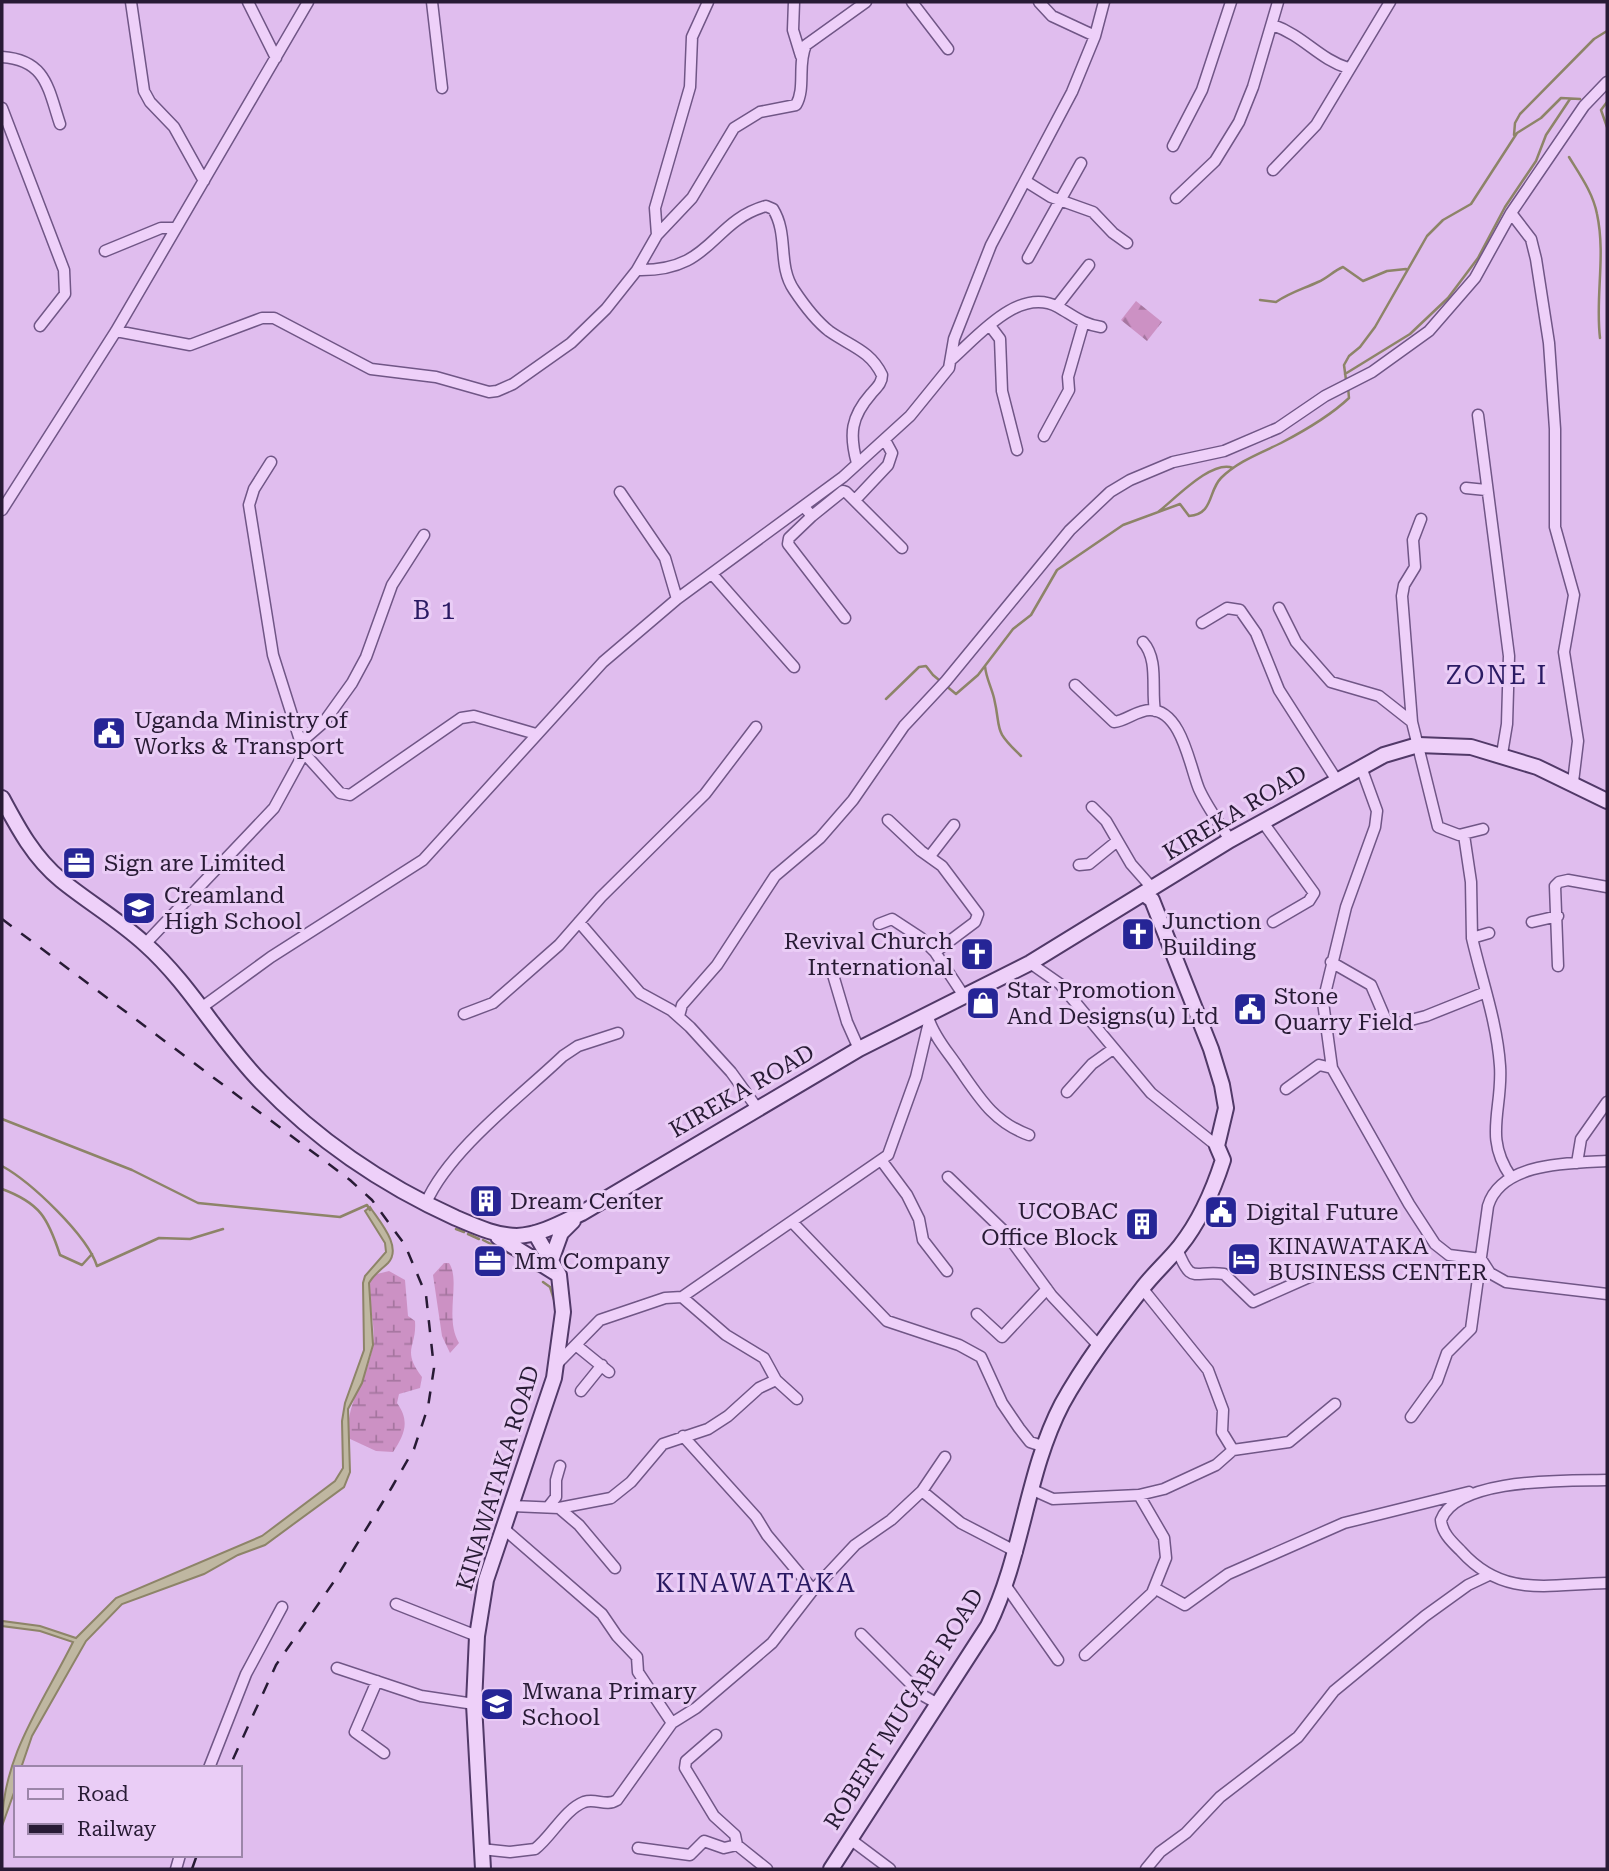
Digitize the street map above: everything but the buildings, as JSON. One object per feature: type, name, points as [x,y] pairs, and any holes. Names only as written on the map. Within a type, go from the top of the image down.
[{"type":"main road","name":"KIREKA ROAD","points":[[2,799],[25,841],[59,879],[145,944],[260,1081],[326,1142],[361,1167],[426,1203],[484,1229],[517,1236],[536,1233],[582,1213],[859,1049],[930,1017],[964,996],[1030,963],[1262,821],[1384,755],[1418,745],[1471,747],[1502,754],[1573,782],[1607,801]]},
{"type":"main road","name":"ROBERT MUGABE ROAD","points":[[831,1869],[988,1626],[1006,1586],[1017,1552],[1042,1446],[1077,1377],[1142,1288],[1177,1249],[1214,1187],[1223,1160],[1217,1146],[1226,1108],[1222,1085],[1211,1049],[1148,891]]},
{"type":"main road","points":[[552,1258],[561,1233],[582,1213]]},
{"type":"main road","points":[[484,1229],[559,1275]]},
{"type":"main road","name":"KINAWATAKA ROAD","points":[[483,1869],[474,1704],[477,1636],[486,1580],[542,1423],[557,1364],[563,1311],[559,1275],[536,1233]]},
{"type":"street","points":[[131,2],[145,91],[150,102],[174,127],[204,181]]},
{"type":"street","points":[[248,2],[276,58]]},
{"type":"street","points":[[2,510],[116,331],[308,2]]},
{"type":"street","points":[[432,2],[442,88]]},
{"type":"street","points":[[657,236],[654,216],[690,87],[692,37],[708,2]]},
{"type":"street","points":[[794,2],[793,30],[802,56]]},
{"type":"street","points":[[116,331],[190,345],[268,317],[285,323],[371,369],[436,377],[489,392],[497,391],[571,343],[606,309],[637,270],[657,236],[692,198],[734,128],[760,112],[796,105],[799,100],[802,56],[809,42],[866,2]]},
{"type":"street","points":[[912,2],[948,49]]},
{"type":"street","points":[[1039,2],[1052,16],[1095,36]]},
{"type":"street","points":[[201,1008],[271,957],[423,860],[603,662],[677,599],[804,507],[858,463],[885,440],[941,380],[952,359],[954,339],[991,245],[1027,182],[1072,92],[1095,36],[1104,2]]},
{"type":"street","points":[[1173,146],[1202,90],[1231,2]]},
{"type":"street","points":[[1176,198],[1195,176],[1215,161],[1239,122],[1278,2]]},
{"type":"street","points":[[1273,170],[1317,125],[1348,68],[1390,2]]},
{"type":"street","points":[[1273,24],[1298,35],[1327,60],[1348,68]]},
{"type":"street","points":[[2,57],[23,61],[42,74],[60,124]]},
{"type":"street","points":[[679,1016],[682,1005],[717,965],[775,876],[820,838],[853,800],[904,726],[943,684],[1070,530],[1111,492],[1173,462],[1243,444],[1278,428],[1403,351],[1429,331],[1475,278],[1511,213],[1584,106],[1607,82]]},
{"type":"street","points":[[2,108],[64,270],[65,294],[40,326]]},
{"type":"street","points":[[1028,258],[1080,163]]},
{"type":"street","points":[[1027,182],[1059,201],[1093,212],[1113,233],[1128,243]]},
{"type":"street","points":[[637,270],[666,270],[679,266],[701,253],[749,213],[766,206],[773,209],[783,234],[785,269],[793,288],[817,320],[837,336],[863,350],[882,374],[880,385],[853,422],[851,440],[858,463]]},
{"type":"street","points":[[1511,213],[1531,239],[1534,249],[1549,343],[1555,429],[1555,527],[1574,595],[1564,652],[1578,741],[1573,782]]},
{"type":"street","points":[[104,251],[161,228],[175,228]]},
{"type":"street","points":[[1057,306],[1089,265]]},
{"type":"street","points":[[952,359],[1024,303],[1038,302],[1057,306],[1083,325],[1101,327]]},
{"type":"street","points":[[1044,436],[1069,390],[1068,377],[1083,325]]},
{"type":"street","points":[[990,327],[1000,339],[1002,391],[1017,450]]},
{"type":"street","points":[[1478,415],[1509,656],[1507,724],[1502,754]]},
{"type":"street","points":[[856,499],[891,461],[892,453],[885,440]]},
{"type":"street","points":[[271,462],[254,489],[249,516],[273,655],[302,748],[340,793],[347,796],[461,718],[474,716],[536,734]]},
{"type":"street","points":[[1466,488],[1486,490]]},
{"type":"street","points":[[845,618],[788,544],[789,538],[842,491],[856,499],[902,548]]},
{"type":"street","points":[[620,492],[665,558],[677,599]]},
{"type":"street","points":[[804,507],[812,516]]},
{"type":"street","points":[[1421,519],[1413,540],[1415,567],[1404,585],[1402,596],[1412,722],[1435,822],[1446,832],[1464,835],[1483,829]]},
{"type":"street","points":[[145,944],[274,808],[302,748],[352,683],[366,657],[392,585],[424,535]]},
{"type":"street","points":[[712,575],[794,667]]},
{"type":"street","points":[[1202,623],[1227,608],[1240,610],[1256,633],[1279,690],[1336,779]]},
{"type":"street","points":[[1279,608],[1296,642],[1331,682],[1378,696],[1412,722]]},
{"type":"street","points":[[1143,642],[1149,649],[1153,665],[1155,711]]},
{"type":"street","points":[[1076,685],[1114,722],[1149,710],[1155,711],[1179,732],[1199,789],[1230,840]]},
{"type":"street","points":[[464,1014],[493,1003],[530,973],[705,794],[756,727]]},
{"type":"street","points":[[1360,766],[1375,802],[1375,827],[1346,907],[1323,1002],[1332,1068],[1409,1204],[1435,1244],[1449,1255],[1481,1259]]},
{"type":"street","points":[[1092,807],[1106,821],[1116,842],[1148,891]]},
{"type":"street","points":[[888,820],[920,851],[942,866],[979,917],[935,952]]},
{"type":"street","points":[[1262,821],[1314,892],[1309,901],[1273,922]]},
{"type":"street","points":[[930,856],[954,825]]},
{"type":"street","points":[[1464,835],[1471,882],[1472,938],[1494,1021],[1500,1068],[1496,1147],[1511,1177]]},
{"type":"street","points":[[1079,865],[1089,864],[1116,842]]},
{"type":"street","points":[[1558,966],[1555,892],[1559,882],[1568,880],[1607,887]]},
{"type":"street","points":[[1532,922],[1558,916]]},
{"type":"street","points":[[879,924],[892,919],[921,938],[935,952],[964,996]]},
{"type":"street","points":[[579,922],[618,970],[649,999],[679,1016],[731,1072],[757,1108]]},
{"type":"street","points":[[1472,938],[1489,933]]},
{"type":"street","points":[[1331,962],[1371,985],[1386,1020],[1392,1025],[1426,1016],[1486,992]]},
{"type":"street","points":[[1030,963],[1060,984],[1151,1093],[1217,1146]]},
{"type":"street","points":[[831,968],[847,1022],[859,1049]]},
{"type":"street","points":[[930,1017],[985,1107],[1008,1126],[1029,1135]]},
{"type":"street","points":[[557,1364],[577,1346],[587,1331],[615,1313],[665,1298],[682,1297],[881,1160],[893,1145],[930,1017]]},
{"type":"street","points":[[426,1203],[433,1187],[482,1131],[563,1056],[578,1046],[618,1033]]},
{"type":"street","points":[[1067,1092],[1092,1064],[1113,1049]]},
{"type":"street","points":[[1286,1088],[1319,1065],[1332,1068]]},
{"type":"street","points":[[1577,1163],[1581,1139],[1607,1102]]},
{"type":"street","points":[[881,1160],[913,1206],[923,1240],[947,1272]]},
{"type":"street","points":[[1411,1417],[1437,1381],[1447,1353],[1471,1329],[1491,1198],[1511,1177],[1577,1163],[1607,1161]]},
{"type":"street","points":[[948,1177],[1005,1232],[1047,1289],[1100,1347]]},
{"type":"street","points":[[793,1223],[887,1321],[959,1345],[981,1357],[1014,1420],[1030,1442],[1042,1446]]},
{"type":"street","points":[[1177,1249],[1186,1271],[1192,1274],[1224,1273],[1253,1301],[1323,1271]]},
{"type":"street","points":[[1481,1259],[1490,1273],[1506,1282],[1607,1294]]},
{"type":"street","points":[[1142,1288],[1208,1370],[1223,1410],[1222,1432],[1233,1450]]},
{"type":"street","points":[[976,1314],[1002,1338],[1047,1289]]},
{"type":"street","points":[[682,1297],[726,1335],[764,1358],[776,1380],[797,1399]]},
{"type":"street","points":[[577,1346],[606,1369],[581,1391]]},
{"type":"street","points":[[512,1506],[554,1507],[611,1498],[631,1482],[655,1451],[683,1436],[708,1429],[728,1416],[759,1388],[776,1380]]},
{"type":"street","points":[[1033,1490],[1053,1499],[1139,1495],[1177,1485],[1216,1465],[1233,1450],[1289,1442],[1335,1404]]},
{"type":"street","points":[[683,1436],[757,1517],[774,1544],[813,1590]]},
{"type":"street","points":[[481,1849],[510,1852],[535,1850],[579,1805],[590,1801],[613,1803],[672,1723],[696,1708],[772,1643],[813,1590],[855,1545],[891,1520],[922,1491],[945,1457]]},
{"type":"street","points":[[554,1507],[560,1466]]},
{"type":"street","points":[[1156,1589],[1185,1605],[1228,1574],[1344,1523],[1473,1491],[1559,1481],[1607,1480]]},
{"type":"street","points":[[922,1491],[961,1523],[1017,1552]]},
{"type":"street","points":[[1473,1491],[1444,1511],[1442,1528],[1487,1576],[1517,1585],[1607,1583]]},
{"type":"street","points":[[1084,1655],[1156,1589],[1167,1546],[1139,1495]]},
{"type":"street","points":[[554,1507],[579,1525],[615,1567]]},
{"type":"street","points":[[504,1529],[602,1614],[617,1636],[637,1657],[638,1672],[672,1723]]},
{"type":"street","points":[[1146,1869],[1160,1852],[1186,1833],[1220,1797],[1298,1737],[1334,1690],[1425,1616],[1468,1585],[1487,1576]]},
{"type":"street","points":[[1006,1586],[1058,1660]]},
{"type":"street","points":[[396,1604],[477,1636]]},
{"type":"street","points":[[210,1766],[246,1674],[282,1608]]},
{"type":"street","points":[[861,1634],[922,1695],[938,1704]]},
{"type":"street","points":[[337,1668],[421,1696],[474,1704]]},
{"type":"street","points":[[377,1681],[355,1732],[384,1753]]},
{"type":"street","points":[[716,1735],[686,1761],[685,1768],[715,1816],[735,1835],[737,1845],[766,1869]]},
{"type":"street","points":[[850,1839],[890,1869]]},
{"type":"street","points":[[638,1848],[690,1855],[704,1842],[724,1848],[737,1845]]},
{"type":"green space","points":[[1136,301],[1162,322],[1147,341],[1121,320]]},
{"type":"green space","points":[[444,1263],[449,1263],[454,1280],[452,1311],[459,1343],[450,1353],[442,1336],[433,1275]]},
{"type":"green space","points":[[389,1271],[405,1280],[408,1316],[415,1321],[412,1360],[422,1377],[420,1388],[399,1394],[397,1403],[405,1422],[401,1439],[393,1452],[376,1451],[348,1438],[350,1412],[367,1369],[373,1344],[369,1283],[373,1275]]},
{"type":"shaded area","points":[[370,1207],[388,1234],[393,1249],[388,1263],[369,1283],[373,1345],[362,1383],[348,1409],[350,1472],[344,1487],[265,1545],[238,1555],[204,1574],[122,1604],[86,1641],[32,1736],[22,1766],[14,1766],[14,1793],[2,1826],[4,1800],[17,1753],[73,1642],[40,1631],[2,1626],[2,1621],[40,1626],[76,1638],[116,1598],[262,1536],[335,1481],[343,1468],[342,1421],[345,1403],[364,1350],[363,1283],[365,1276],[386,1252],[385,1243],[365,1211]]},
{"type":"waterway","points":[[1514,135],[1515,123],[1520,114],[1594,39],[1607,31]]},
{"type":"waterway","points":[[1346,380],[1344,365],[1349,356],[1360,347],[1375,327],[1427,236],[1443,220],[1471,204],[1517,133],[1541,118],[1561,98],[1580,99]]},
{"type":"waterway","points":[[1345,374],[1410,334],[1448,298],[1478,258],[1505,207],[1536,161],[1546,135],[1570,99]]},
{"type":"waterway","points":[[1607,102],[1601,110],[1607,127]]},
{"type":"waterway","points":[[1569,157],[1589,191],[1600,230],[1600,338]]},
{"type":"waterway","points":[[1260,300],[1276,302],[1343,267],[1363,281],[1387,271],[1406,269]]},
{"type":"waterway","points":[[886,699],[919,667],[926,666],[956,694],[978,675],[1013,629],[1031,615],[1057,570],[1123,525],[1180,504],[1189,516],[1203,511],[1217,483],[1228,472],[1308,428],[1342,405],[1349,398],[1348,387]]},
{"type":"waterway","points":[[1158,512],[1215,469],[1233,468]]},
{"type":"waterway","points":[[985,666],[1000,729],[1021,756]]},
{"type":"waterway","points":[[2,1119],[132,1170],[198,1203],[340,1217],[367,1205],[370,1210]]},
{"type":"waterway","points":[[2,1166],[28,1184],[57,1210],[82,1240],[97,1266],[159,1238],[190,1239],[223,1229]]},
{"type":"waterway","points":[[2,1189],[25,1200],[41,1213],[60,1255],[82,1265],[92,1254]]},
{"type":"waterway","points":[[456,1229],[464,1232]]},
{"type":"waterway","points":[[468,1234],[479,1239]]},
{"type":"waterway","points":[[483,1240],[515,1256]]},
{"type":"waterway","points":[[526,1263],[537,1271]]},
{"type":"waterway","points":[[543,1282],[550,1287],[555,1303]]},
{"type":"railway","points":[[2,919],[350,1180],[372,1200],[405,1245],[426,1295],[434,1368],[428,1407],[414,1449],[335,1580],[276,1665],[230,1766]]},
{"type":"railway","points":[[192,1869],[196,1857]]},
{"type":"place","name":"Uganda Ministry of Works & Transport","points":[[109,733]]},
{"type":"place","name":"Sign are Limited","points":[[79,863]]},
{"type":"place","name":"Creamland High School","points":[[139,908]]},
{"type":"place","name":"Junction Building","points":[[1138,934]]},
{"type":"place","name":"Revival Church International","points":[[977,954]]},
{"type":"place","name":"Star Promotion And Designs(u) Ltd","points":[[983,1003]]},
{"type":"place","name":"Stone Quarry Field","points":[[1250,1009]]},
{"type":"place","name":"Dream Center","points":[[486,1201]]},
{"type":"place","name":"Digital Future","points":[[1221,1212]]},
{"type":"place","name":"UCOBAC Office Block","points":[[1142,1224]]},
{"type":"place","name":"KINAWATAKA BUSINESS CENTER","points":[[1244,1259]]},
{"type":"place","name":"Mm Company","points":[[490,1261]]},
{"type":"place","name":"Mwana Primary School","points":[[497,1704]]},
{"type":"district","name":"B 1","points":[[435,610]]},
{"type":"district","name":"ZONE I","points":[[1497,675]]},
{"type":"district","name":"KINAWATAKA","points":[[756,1583]]}]
